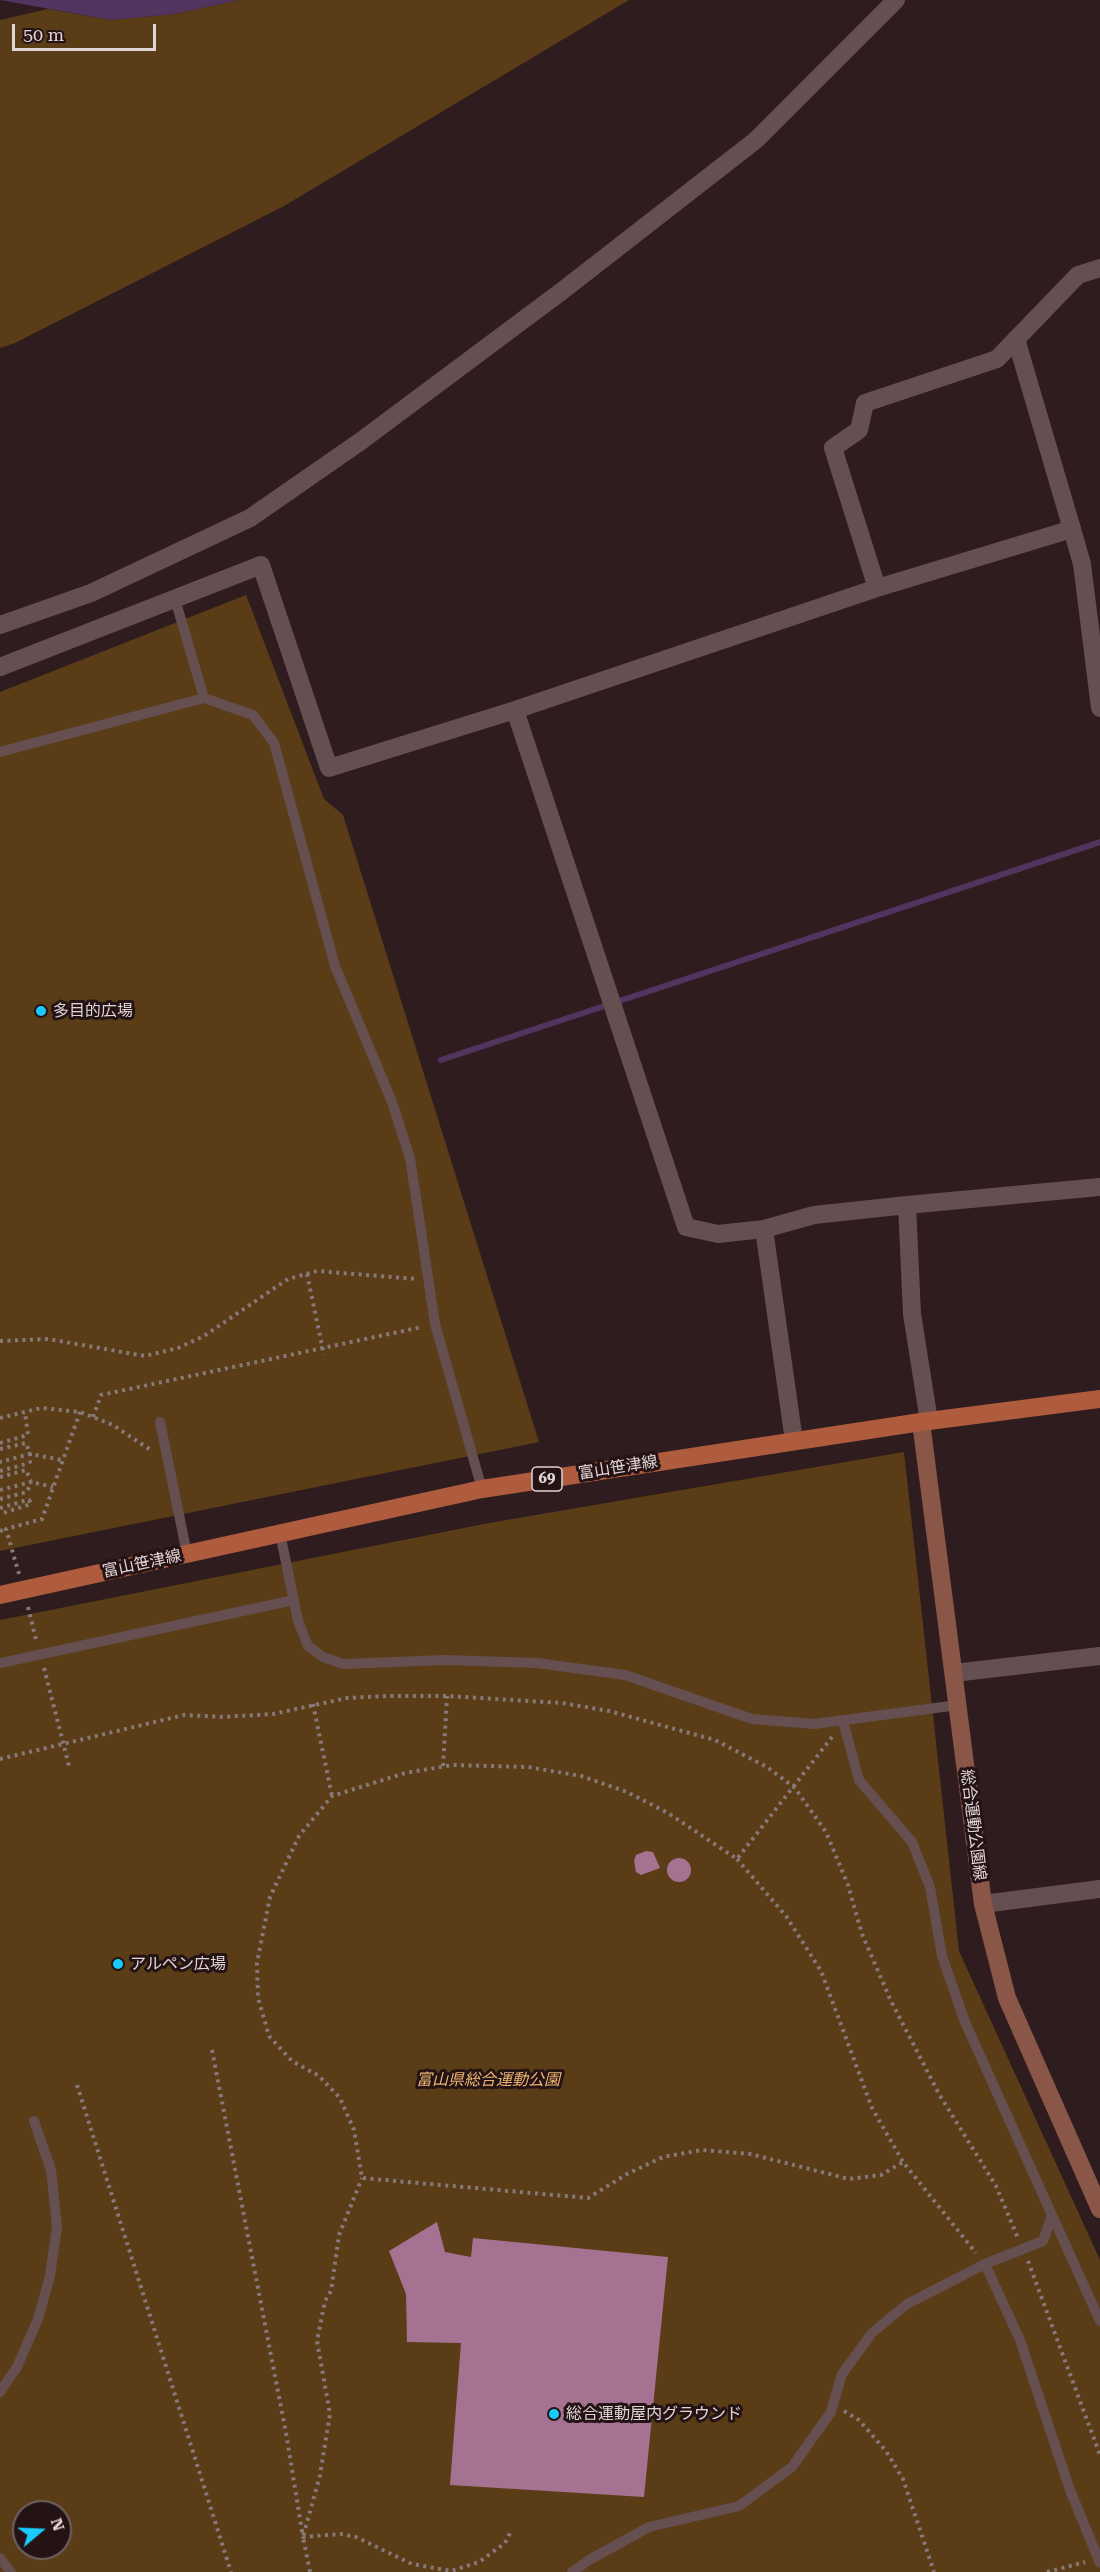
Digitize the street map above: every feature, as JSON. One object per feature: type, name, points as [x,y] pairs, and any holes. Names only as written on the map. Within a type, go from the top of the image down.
[{"type":"main road","name":"富山笹津線","points":[[0,1595],[482,1489],[925,1421],[1100,1399]]},
{"type":"main road","name":"総合運動公園線","points":[[925,1421],[983,1904],[1007,1998],[1100,2210]]},
{"type":"street","points":[[0,625],[91,592],[250,518],[361,441],[756,140],[896,0]]},
{"type":"street","points":[[877,588],[833,448],[859,430],[865,403],[997,359],[1078,275],[1100,268]]},
{"type":"street","points":[[1016,339],[1072,530],[1091,564],[1100,708]]},
{"type":"street","points":[[0,667],[261,565],[329,768],[515,710],[877,588],[1072,530]]},
{"type":"street","points":[[515,710],[686,1227],[718,1234],[764,1229],[814,1215],[1100,1186]]},
{"type":"street","points":[[907,1205],[912,1314],[925,1421]]},
{"type":"street","points":[[764,1229],[794,1441]]},
{"type":"street","points":[[954,1673],[1100,1656]]},
{"type":"street","points":[[983,1904],[1100,1889]]},
{"type":"lane","points":[[175,599],[204,698]]},
{"type":"lane","points":[[0,752],[204,698],[253,715],[274,744],[335,966],[392,1102],[410,1158],[426,1280],[435,1324],[482,1489]]},
{"type":"lane","points":[[160,1422],[187,1554]]},
{"type":"lane","points":[[280,1533],[298,1621],[308,1647],[323,1657],[343,1664],[445,1660],[537,1663],[625,1674],[752,1719],[813,1724],[958,1705]]},
{"type":"lane","points":[[0,1663],[294,1600]]},
{"type":"lane","points":[[843,1721],[859,1780],[912,1842],[930,1887],[942,1956],[965,2022],[1100,2321]]},
{"type":"lane","points":[[0,2392],[17,2367],[38,2319],[50,2276],[57,2226],[51,2170],[34,2121]]},
{"type":"lane","points":[[572,2572],[588,2560],[649,2527],[739,2506],[792,2467],[831,2412],[842,2374],[872,2333],[907,2304],[985,2264],[1043,2241],[1052,2216]]},
{"type":"lane","points":[[985,2264],[1020,2340],[1070,2490],[1099,2561]]},
{"type":"lane","points":[[0,2558],[10,2572]]},
{"type":"path","points":[[0,1341],[48,1339],[145,1356],[178,1348],[204,1336],[288,1279],[317,1271],[426,1280]]},
{"type":"path","points":[[307,1274],[324,1355]]},
{"type":"path","points":[[93,1417],[101,1395],[435,1324]]},
{"type":"path","points":[[0,1418],[41,1408],[80,1413],[113,1425],[168,1462]]},
{"type":"path","points":[[0,1443],[28,1435],[25,1412]]},
{"type":"path","points":[[0,1531],[42,1519],[80,1413]]},
{"type":"path","points":[[0,1449],[26,1443],[30,1454],[30,1461],[26,1464],[0,1471]]},
{"type":"path","points":[[0,1462],[38,1453],[62,1460]]},
{"type":"path","points":[[0,1478],[26,1470],[31,1482],[27,1492],[0,1499]]},
{"type":"path","points":[[0,1490],[31,1482],[53,1487]]},
{"type":"path","points":[[0,1508],[29,1500],[30,1504],[0,1514]]},
{"type":"path","points":[[6,1529],[12,1547]]},
{"type":"path","points":[[443,1766],[447,1696]]},
{"type":"path","points":[[0,1759],[184,1715],[223,1717],[273,1714],[347,1698],[447,1696],[562,1702],[609,1711],[715,1740],[767,1767],[795,1788],[826,1832],[848,1885],[862,1934],[910,2041],[996,2186],[1023,2248],[1100,2455]]},
{"type":"path","points":[[313,1704],[332,1796]]},
{"type":"path","points":[[737,1859],[795,1788],[832,1737]]},
{"type":"path","points":[[303,2537],[320,2475],[330,2414],[317,2341],[320,2322],[325,2301],[332,2291],[339,2235],[362,2178],[354,2130],[340,2098],[319,2076],[292,2061],[269,2036],[258,1998],[257,1963],[270,1897],[299,1836],[332,1796],[405,1773],[443,1766],[528,1767],[580,1776],[627,1792],[668,1813],[737,1859],[786,1916],[821,1971],[872,2108],[903,2162],[985,2264]]},
{"type":"path","points":[[212,2050],[286,2433],[310,2572]]},
{"type":"path","points":[[77,2085],[231,2572]]},
{"type":"path","points":[[362,2178],[588,2198],[627,2174],[663,2157],[702,2150],[750,2154],[849,2179],[881,2175],[903,2162]]},
{"type":"path","points":[[833,2404],[859,2420],[886,2451],[903,2479],[934,2572]]},
{"type":"path","points":[[303,2537],[341,2534],[356,2537],[412,2564],[451,2571],[479,2562],[506,2543],[510,2533]]},
{"type":"path","points":[[1047,2572],[1099,2561]]},
{"type":"green space","points":[[239,0],[629,0],[284,206],[15,343],[0,348],[0,20],[48,9],[111,20],[175,14]]},
{"type":"green space","points":[[246,595],[324,799],[343,815],[539,1442],[0,1551],[0,692]]},
{"type":"green space","name":"富山県総合運動公園","points":[[904,1452],[959,1951],[1100,2260],[1100,2572],[0,2572],[0,1620],[489,1523]]},
{"type":"shaded area","points":[[0,0],[239,0],[175,14],[111,20]]},
{"type":"building","points":[[646,1851],[653,1852],[660,1868],[641,1875],[636,1872],[634,1861],[636,1855]]},
{"type":"building","points":[[679,1858],[687,1862],[691,1870],[687,1878],[679,1882],[671,1878],[667,1870],[671,1862]]},
{"type":"building","name":"総合運動屋内グラウンド","points":[[437,2222],[445,2252],[471,2257],[473,2238],[668,2257],[644,2497],[450,2485],[461,2343],[407,2342],[406,2294],[389,2251]]},
{"type":"waterway","points":[[441,1060],[1100,842]]},
{"type":"place","name":"多目的広場","points":[[41,1011]]},
{"type":"place","name":"アルペン広場","points":[[118,1964]]},
{"type":"place","name":"総合運動屋内グラウンド","points":[[554,2414]]}]
